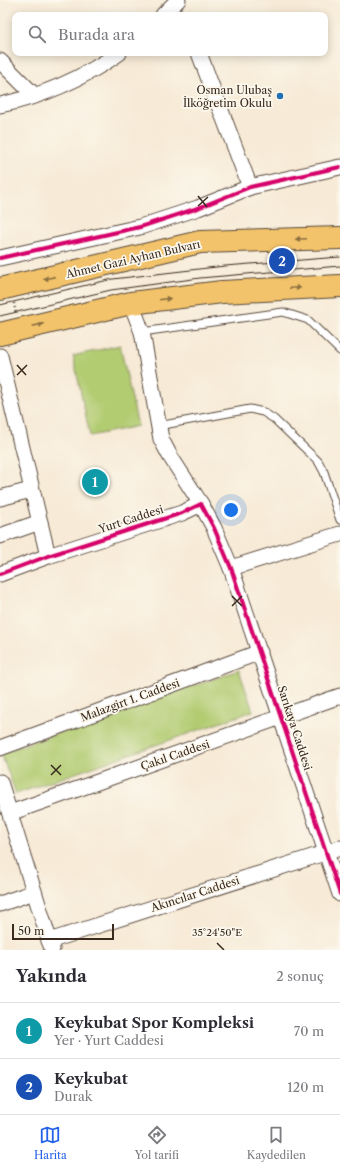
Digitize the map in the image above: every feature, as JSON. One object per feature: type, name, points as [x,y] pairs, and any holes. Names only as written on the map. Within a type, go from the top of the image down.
[{"type":"main road","name":"Ahmet Gazi Ayhan Bulvarı","points":[[6,288],[200,242],[340,238]]},
{"type":"main road","points":[[10,332],[131,303],[222,292],[340,286]]},
{"type":"street","points":[[0,105],[35,96],[87,73],[114,56]]},
{"type":"street","points":[[200,56],[250,187]]},
{"type":"street","points":[[0,61],[35,96]]},
{"type":"street","points":[[0,258],[140,227],[198,208],[250,187],[340,167]]},
{"type":"street","points":[[131,303],[142,332],[158,426],[165,448],[201,504],[214,528],[231,568],[340,534]]},
{"type":"street","points":[[0,356],[48,556]]},
{"type":"street","points":[[0,498],[31,490]]},
{"type":"street","name":"Yurt Caddesi","points":[[0,574],[48,556],[182,512],[201,504]]},
{"type":"street","points":[[0,536],[40,522]]},
{"type":"street","name":"Sarıkaya Caddesi","points":[[231,568],[282,717],[333,850],[340,894]]},
{"type":"street","name":"Malazgirt 1. Caddesi","points":[[0,748],[260,652]]},
{"type":"street","name":"Çakıl Caddesi","points":[[10,813],[340,696]]},
{"type":"street","points":[[0,782],[50,945]]},
{"type":"street","name":"Akıncılar Caddesi","points":[[50,945],[333,850]]},
{"type":"street","points":[[0,904],[34,892]]},
{"type":"lane","points":[[142,332],[283,312],[308,320],[340,351]]},
{"type":"lane","points":[[158,426],[250,409],[263,412],[274,419],[318,461],[324,472],[340,520]]},
{"type":"path","points":[[6,288],[10,332]]},
{"type":"green space","points":[[120,345],[138,426],[90,436],[73,356]]},
{"type":"green space","points":[[239,670],[253,711],[16,794],[1,753]]},
{"type":"tram line","points":[[0,305],[113,279],[225,266],[340,257]]},
{"type":"tram line","points":[[0,316],[111,290],[200,278],[340,266]]},
{"type":"cycle path","points":[[0,258],[140,227],[198,208],[250,187],[340,167]]},
{"type":"cycle path","points":[[0,574],[48,556],[182,513],[201,504],[214,528],[231,568],[340,894]]},
{"type":"place","name":"Osman Ulubaş İlköğretim Okulu","points":[[280,96]]},
{"type":"place","name":"Keykubat","points":[[282,261]]},
{"type":"place","name":"Keykubat Spor Kompleksi","points":[[95,482]]}]
